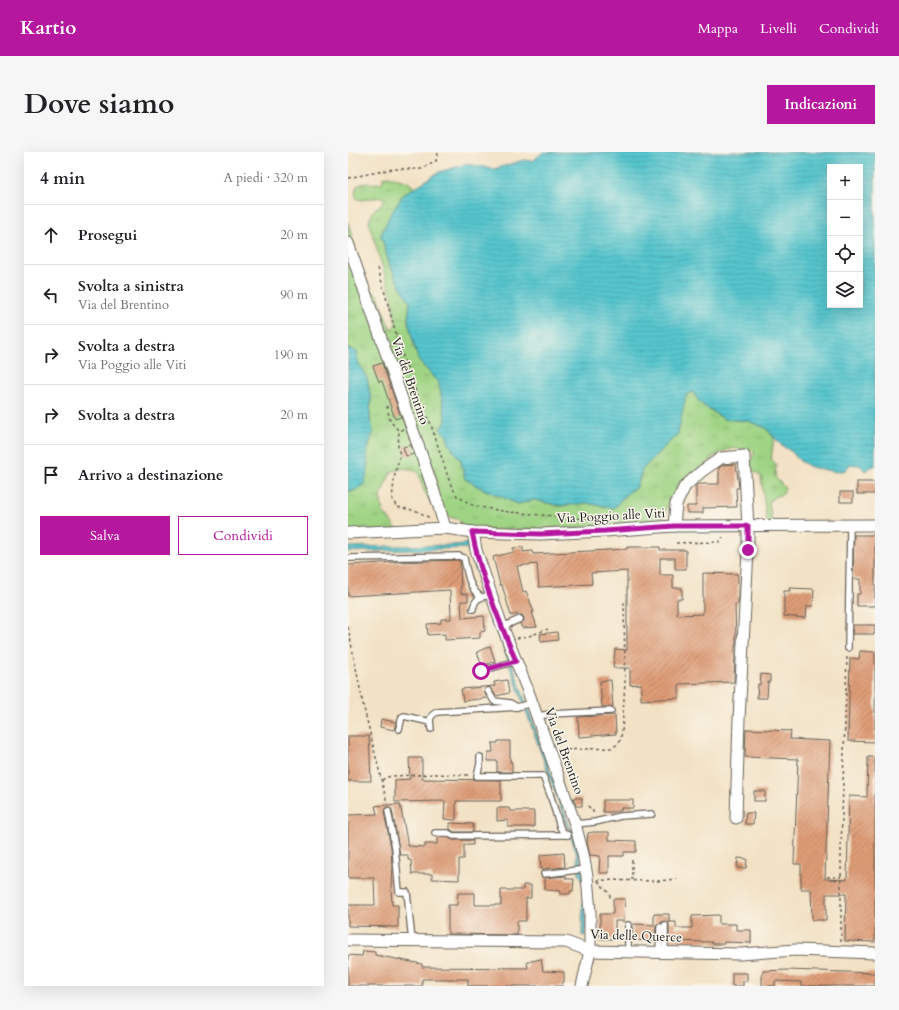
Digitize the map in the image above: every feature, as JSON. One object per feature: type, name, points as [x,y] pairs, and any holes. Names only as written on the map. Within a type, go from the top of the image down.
[{"type":"street","name":"Via del Brentino","points":[[348,243],[416,422],[438,503],[440,528]]},
{"type":"street","points":[[674,526],[676,504],[685,486],[702,471],[721,458],[744,456],[748,526],[736,818]]},
{"type":"street","name":"Via Poggio alle Viti","points":[[348,533],[440,528],[472,532],[541,534],[674,526],[875,525]]},
{"type":"street","name":"Via del Brentino","points":[[472,532],[486,596],[502,627],[516,661],[550,752],[586,875],[590,913],[590,951],[582,986]]},
{"type":"street","name":"Via delle Querce","points":[[348,940],[566,942],[590,951],[740,954],[796,950],[875,953]]},
{"type":"lane","points":[[848,648],[850,525]]},
{"type":"lane","points":[[348,558],[459,556],[464,558],[469,581],[476,594],[486,596]]},
{"type":"lane","points":[[473,609],[477,598],[486,596]]},
{"type":"lane","points":[[502,627],[520,619]]},
{"type":"lane","points":[[481,671],[516,661]]},
{"type":"lane","points":[[488,691],[494,701],[510,703],[517,707]]},
{"type":"lane","points":[[430,730],[432,715],[437,712],[517,707],[532,703]]},
{"type":"lane","points":[[537,716],[612,711]]},
{"type":"lane","points":[[399,729],[402,717],[404,716],[430,722]]},
{"type":"lane","points":[[480,757],[477,776],[543,776],[563,832],[574,831],[595,822],[621,816],[652,814]]},
{"type":"lane","points":[[388,811],[395,847],[399,892],[407,892],[412,941]]},
{"type":"lane","points":[[435,833],[448,833],[453,836],[574,831]]},
{"type":"lane","points":[[544,874],[586,875]]},
{"type":"lane","points":[[628,924],[628,951]]},
{"type":"lane","points":[[662,952],[663,926]]},
{"type":"path","points":[[348,178],[393,170],[422,169],[436,161],[438,152]]},
{"type":"path","points":[[378,268],[399,346],[415,390],[420,413],[416,422],[399,431]]},
{"type":"path","points":[[387,406],[390,421],[399,431],[398,446],[400,456],[395,473],[392,499],[397,507],[417,511],[429,517],[440,528]]},
{"type":"path","points":[[420,413],[429,419],[450,482],[457,496],[474,506],[509,512],[598,520]]},
{"type":"path","points":[[676,543],[719,542],[723,539],[724,526]]},
{"type":"path","points":[[550,752],[568,749],[612,748],[619,743],[622,733],[625,689],[624,602]]},
{"type":"path","points":[[348,627],[388,811]]},
{"type":"path","points":[[507,640],[529,636],[548,629]]},
{"type":"path","points":[[841,952],[841,877],[848,648]]},
{"type":"path","points":[[381,781],[387,777],[393,776],[437,774],[477,776]]},
{"type":"path","points":[[588,806],[593,811],[595,822]]},
{"type":"path","points":[[632,860],[632,881]]},
{"type":"path","points":[[586,875],[632,881],[677,879]]},
{"type":"path","points":[[586,875],[609,893],[611,900]]},
{"type":"path","points":[[827,877],[841,877]]},
{"type":"green space","points":[[388,176],[408,182],[415,188],[403,195],[389,217],[381,235],[388,260],[396,279],[410,302],[408,321],[418,360],[439,383],[446,422],[440,429],[447,436],[449,444],[461,461],[465,479],[479,487],[518,504],[534,500],[561,506],[586,503],[614,508],[626,494],[637,487],[642,470],[653,458],[686,395],[693,392],[704,406],[724,419],[749,421],[766,428],[774,438],[771,459],[776,464],[775,477],[785,488],[783,494],[776,496],[769,501],[772,526],[767,526],[761,476],[752,470],[750,464],[755,451],[732,448],[712,457],[711,460],[689,477],[679,482],[677,492],[669,498],[663,517],[665,527],[460,530],[460,520],[450,517],[439,506],[433,505],[424,491],[418,472],[404,468],[391,472],[380,496],[383,512],[398,530],[348,533],[348,491],[354,491],[368,471],[367,453],[373,432],[370,419],[371,399],[367,378],[358,362],[356,352],[348,348],[348,222],[355,249],[367,284],[372,291],[378,295],[386,319],[392,330],[396,323],[392,298],[369,223],[373,211],[385,199],[381,197],[361,200],[357,199],[355,194],[357,186],[364,183],[383,182],[383,177]]},
{"type":"water","points":[[543,152],[875,152],[875,466],[865,471],[860,465],[850,464],[846,470],[836,472],[811,467],[800,461],[791,451],[782,446],[766,428],[748,421],[724,419],[699,402],[693,392],[686,395],[678,434],[642,470],[637,487],[626,494],[614,508],[586,503],[561,506],[534,500],[518,504],[479,487],[465,479],[461,461],[449,444],[447,436],[440,429],[446,422],[439,383],[418,360],[408,321],[410,302],[396,279],[388,260],[381,235],[389,217],[403,195],[439,172],[467,164],[494,169],[524,160],[533,161]]},
{"type":"water","points":[[348,348],[357,352],[358,362],[367,378],[371,399],[370,419],[373,432],[367,453],[368,471],[364,484],[354,491],[348,491]]},
{"type":"water","points":[[470,542],[579,853],[585,882],[586,935],[582,936],[583,882],[579,873],[576,851],[469,551],[466,548],[348,552],[348,547],[452,545]]},
{"type":"building","points":[[382,363],[401,417],[395,419],[382,381],[379,382],[373,366]]},
{"type":"building","points":[[411,445],[414,454],[406,456],[403,447]]},
{"type":"building","points":[[736,464],[739,488],[736,488],[737,507],[703,508],[703,513],[687,513],[687,506],[696,506],[696,486],[698,484],[719,484],[719,468],[723,465]]},
{"type":"building","points":[[857,482],[875,482],[875,494],[857,494]]},
{"type":"building","points":[[840,492],[853,492],[853,502],[840,502]]},
{"type":"building","points":[[854,535],[875,535],[875,606],[857,606],[857,594],[860,594],[860,579],[853,579]]},
{"type":"building","points":[[523,547],[523,552],[532,551],[533,554],[627,549],[627,547],[660,547],[660,550],[686,550],[686,569],[675,569],[675,558],[660,558],[660,575],[673,575],[673,588],[682,588],[682,599],[677,599],[677,615],[703,614],[703,573],[738,574],[738,604],[735,604],[736,646],[734,682],[679,684],[679,698],[641,700],[641,684],[630,685],[630,668],[613,668],[615,649],[627,650],[627,571],[591,573],[592,584],[539,587],[537,564],[517,566],[523,592],[526,591],[534,612],[532,612],[537,627],[522,628],[520,623],[524,621],[524,618],[522,615],[517,614],[511,616],[502,585],[500,585],[493,557],[514,552],[513,548]]},
{"type":"building","points":[[460,561],[461,594],[468,594],[468,601],[461,601],[462,618],[484,616],[485,631],[480,632],[480,638],[445,640],[445,634],[428,635],[427,624],[441,623],[441,619],[451,619],[450,590],[348,596],[348,565]]},
{"type":"building","points":[[789,588],[814,589],[813,606],[807,606],[806,618],[784,616],[784,591],[790,591]]},
{"type":"building","points":[[853,625],[875,625],[875,634],[852,634]]},
{"type":"building","points":[[557,632],[558,640],[541,642],[540,634]]},
{"type":"building","points":[[490,646],[495,661],[482,666],[477,652]]},
{"type":"building","points":[[860,651],[875,652],[875,742],[848,741],[850,658],[859,659]]},
{"type":"building","points":[[761,674],[770,675],[767,698],[757,698],[758,684],[760,685]]},
{"type":"building","points":[[507,680],[509,693],[496,696],[488,687],[484,691],[487,698],[463,701],[461,689],[495,686],[494,682]]},
{"type":"building","points":[[611,680],[613,707],[602,707],[600,681]]},
{"type":"building","points":[[615,715],[616,734],[579,737],[578,717]]},
{"type":"building","points":[[381,719],[396,722],[394,730],[380,727]]},
{"type":"building","points":[[746,729],[791,731],[790,739],[830,741],[825,879],[847,880],[849,796],[867,797],[868,757],[875,757],[875,942],[845,941],[846,894],[826,894],[826,920],[812,920],[811,889],[801,889],[801,864],[794,864],[798,759],[745,757]]},
{"type":"building","points":[[348,736],[369,736],[371,781],[348,781]]},
{"type":"building","points":[[498,741],[510,741],[510,762],[512,762],[512,772],[497,772],[497,761],[488,761],[488,752],[493,752],[492,743],[498,743]]},
{"type":"building","points":[[409,758],[422,758],[422,779],[501,780],[501,801],[456,801],[456,820],[444,819],[445,801],[395,802],[395,780],[410,779]]},
{"type":"building","points":[[754,791],[765,791],[765,801],[754,801]]},
{"type":"building","points":[[573,798],[582,798],[582,806],[576,806]]},
{"type":"building","points":[[603,800],[633,800],[633,808],[621,808],[621,811],[616,812],[603,812]]},
{"type":"building","points":[[400,804],[408,846],[425,847],[425,844],[437,844],[437,837],[447,837],[453,840],[473,840],[473,845],[464,845],[464,859],[459,859],[459,880],[432,879],[432,874],[412,874],[411,860],[408,860],[408,855],[400,855],[392,810],[390,807],[387,807],[384,811],[391,848],[392,905],[398,905],[398,927],[348,926],[348,905],[375,905],[374,878],[348,878],[348,815],[377,814],[375,806]]},
{"type":"building","points":[[497,808],[509,808],[510,811],[534,811],[534,827],[508,827],[508,820],[497,821]]},
{"type":"building","points":[[746,813],[754,813],[753,824],[745,824]]},
{"type":"building","points":[[450,823],[473,824],[473,832],[454,832],[450,829]]},
{"type":"building","points":[[609,832],[609,840],[636,841],[636,852],[624,852],[624,856],[609,856],[609,873],[599,873],[600,856],[590,855],[587,843],[588,833]]},
{"type":"building","points":[[564,853],[565,867],[541,869],[540,855]]},
{"type":"building","points":[[738,858],[747,859],[746,868],[737,868]]},
{"type":"building","points":[[566,876],[566,879],[574,879],[573,891],[570,891],[570,894],[560,894],[561,891],[545,890],[545,878]]},
{"type":"building","points":[[523,885],[531,885],[531,898],[526,898],[526,921],[517,921],[517,935],[448,934],[448,905],[457,905],[458,893],[475,893],[475,905],[501,905],[501,890],[523,890]]},
{"type":"building","points":[[613,899],[625,899],[624,921],[615,921],[615,939],[600,939],[600,914],[613,914]]},
{"type":"building","points":[[654,914],[669,914],[669,922],[676,922],[676,928],[692,928],[692,916],[719,915],[719,924],[736,924],[736,930],[751,930],[751,943],[724,942],[724,944],[712,944],[712,942],[669,941],[669,925],[665,921],[656,925],[655,941],[632,940],[632,924],[654,925]]},
{"type":"building","points":[[363,951],[375,952],[375,955],[422,964],[422,967],[528,968],[527,962],[541,959],[543,971],[564,972],[564,982],[562,986],[468,986],[468,979],[422,979],[422,986],[348,986],[348,955],[362,956]]},
{"type":"building","points":[[788,970],[875,973],[875,986],[801,986],[801,982],[775,981],[775,986],[762,986],[763,971]]},
{"type":"building","points":[[732,973],[747,973],[747,981],[743,981],[743,986],[732,986]]},
{"type":"route","points":[[481,671],[516,661],[501,623],[476,550],[472,532],[541,534],[674,526],[748,526],[748,550]]}]
